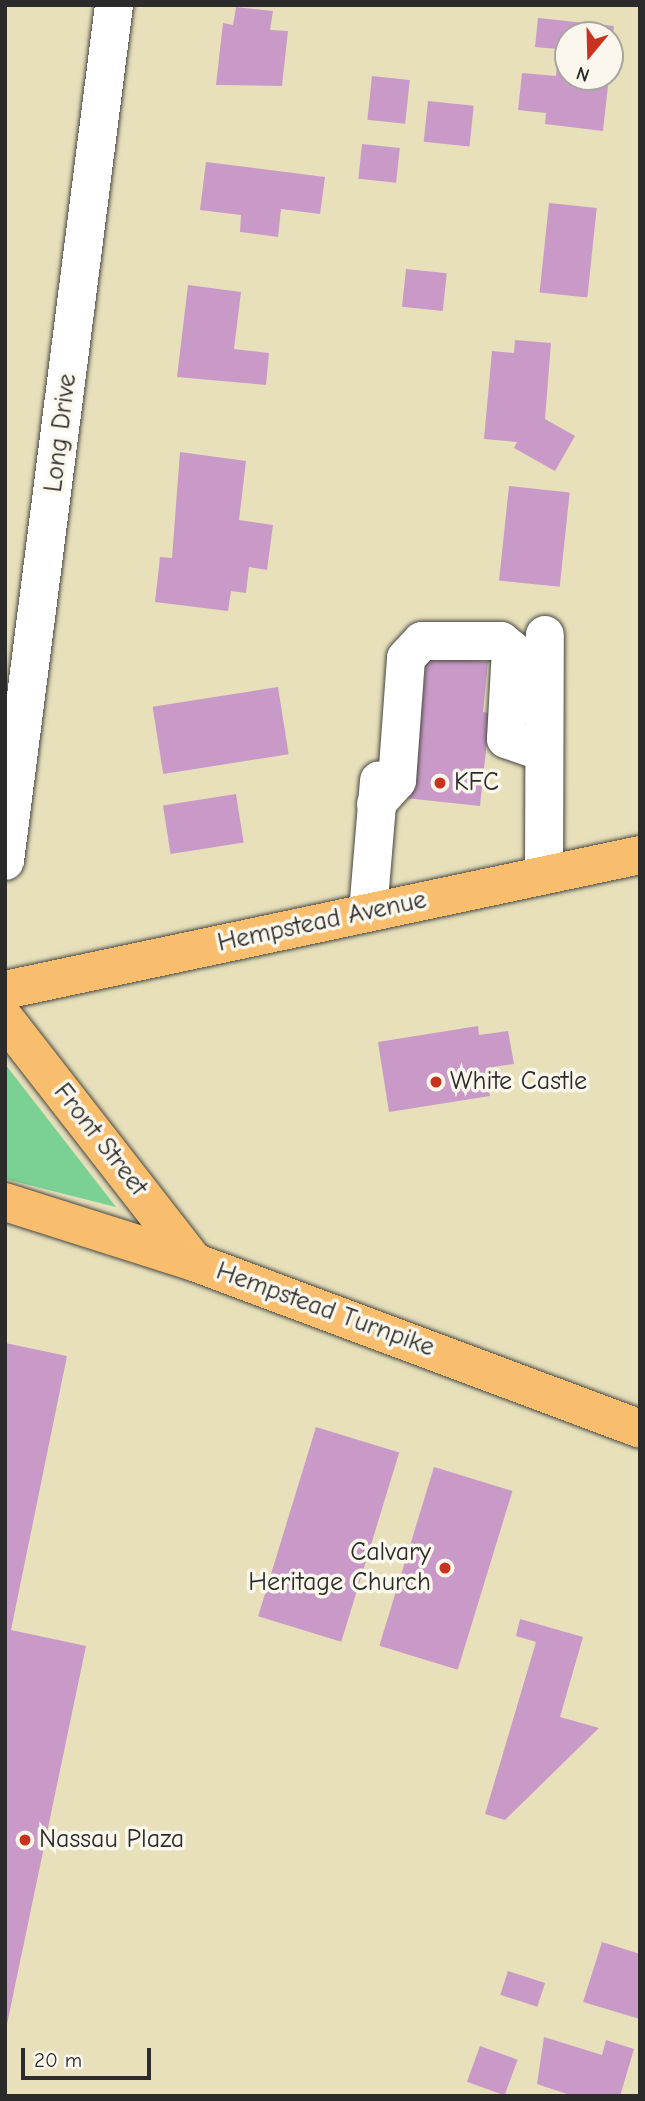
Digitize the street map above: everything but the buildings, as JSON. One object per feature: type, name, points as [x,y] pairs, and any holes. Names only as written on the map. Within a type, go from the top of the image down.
[{"type":"main road","name":"Hempstead Avenue","points":[[5,990],[544,875],[639,851]]},
{"type":"main road","name":"Front Street","points":[[5,1019],[194,1262]]},
{"type":"main road","name":"Hempstead Turnpike","points":[[5,1202],[194,1262],[640,1429]]},
{"type":"street","name":"Long Drive","points":[[5,861],[114,5]]},
{"type":"street","points":[[544,875],[540,751],[545,635]]},
{"type":"street","points":[[376,804],[397,781],[406,658],[422,640],[501,641],[511,649],[506,739],[540,751]]},
{"type":"street","points":[[368,912],[387,683]]},
{"type":"green space","points":[[5,1064],[116,1207],[5,1179]]},
{"type":"place","name":"KFC","points":[[440,783]]},
{"type":"place","name":"White Castle","points":[[436,1082]]},
{"type":"place","name":"Calvary Heritage Church","points":[[445,1568]]},
{"type":"place","name":"Nassau Plaza","points":[[25,1840]]}]
